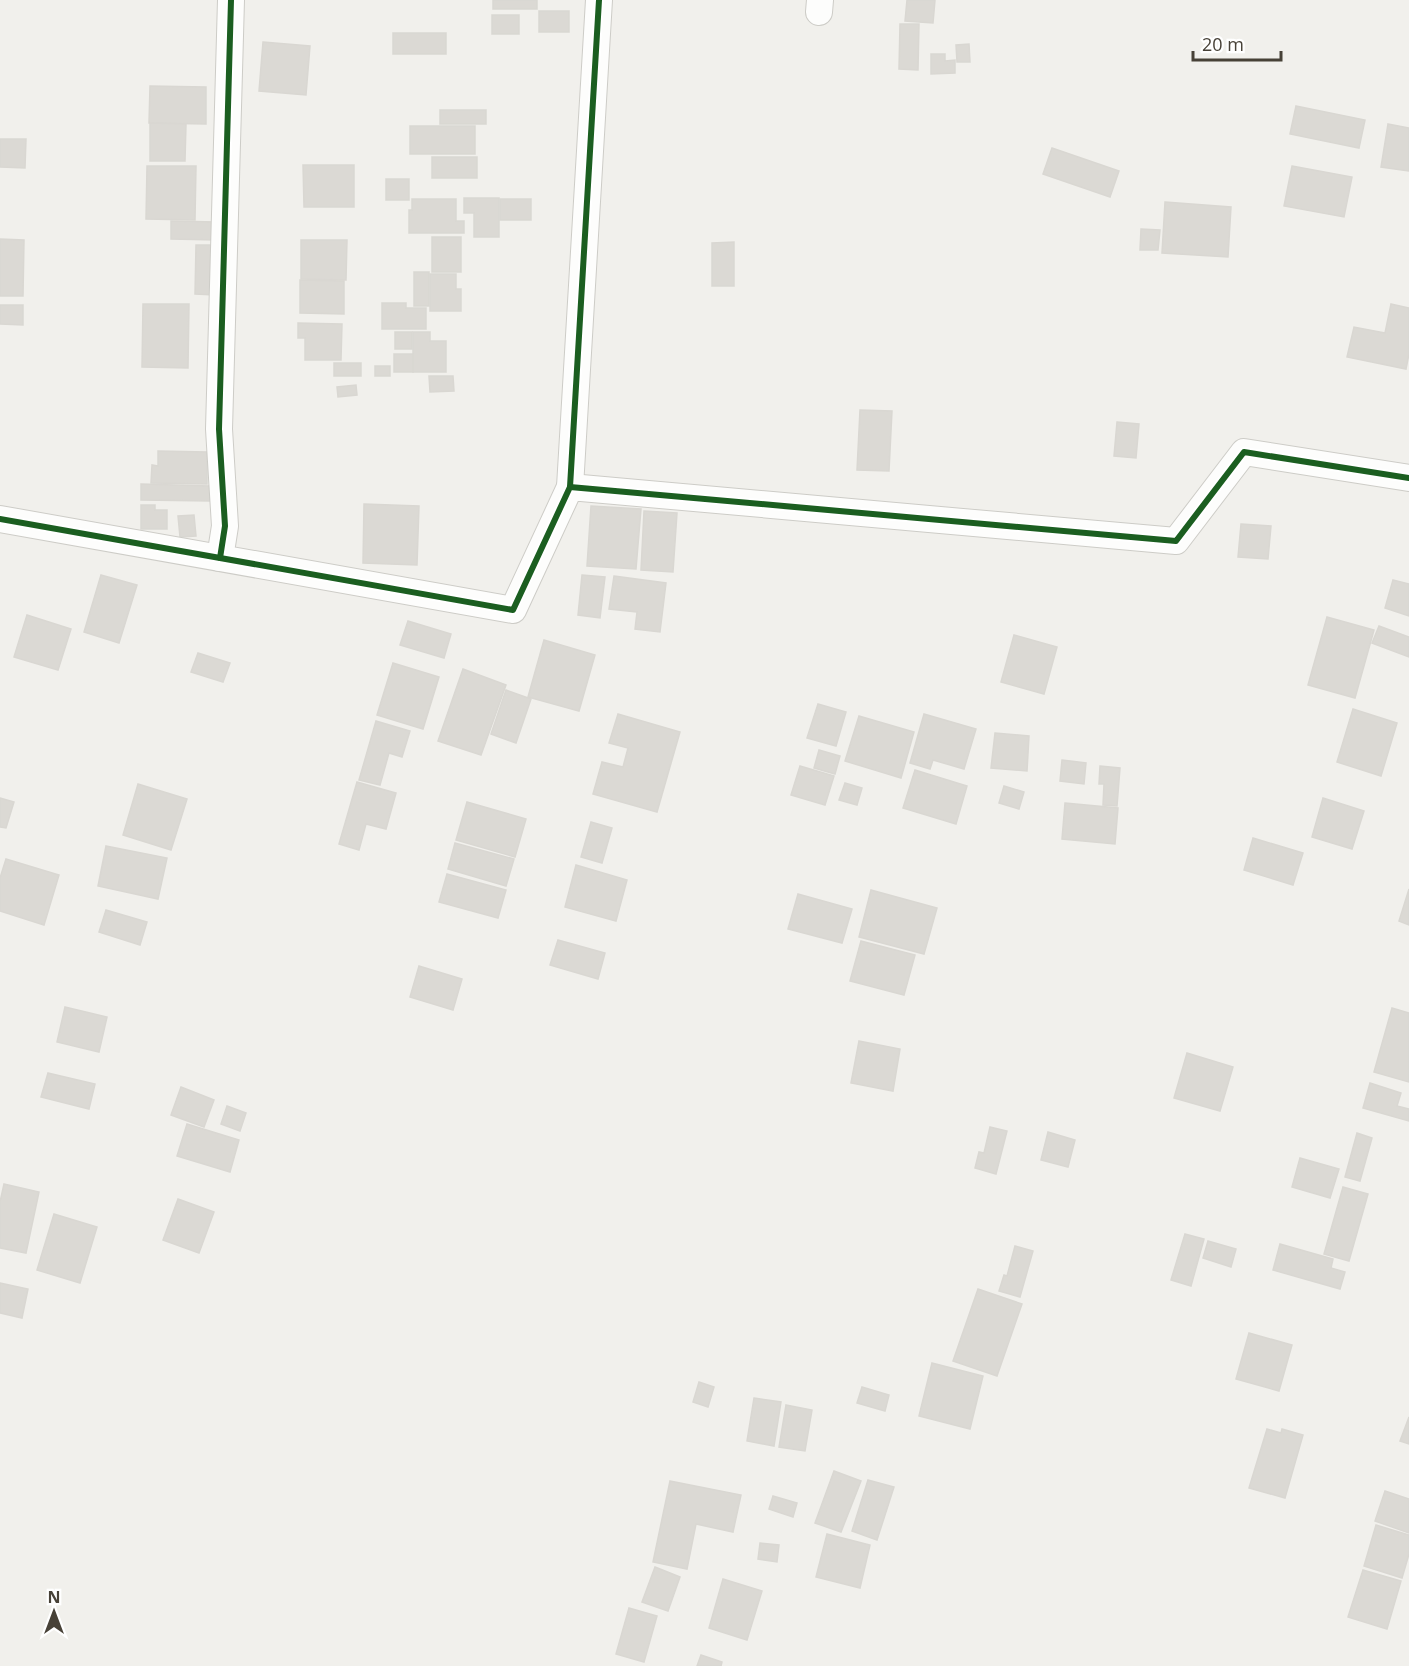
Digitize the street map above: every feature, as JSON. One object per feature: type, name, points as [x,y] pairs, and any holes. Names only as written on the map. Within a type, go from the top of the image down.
[{"type":"street","points":[[220,558],[225,526],[219,429],[231,0]]},
{"type":"street","points":[[0,519],[513,610],[570,487],[599,0]]},
{"type":"street","points":[[570,487],[1176,541],[1244,452],[1409,478]]},
{"type":"building","points":[[493,0],[537,0],[537,9],[493,9]]},
{"type":"building","points":[[907,0],[935,0],[933,23],[905,21]]},
{"type":"building","points":[[539,11],[569,11],[569,32],[539,32]]},
{"type":"building","points":[[492,15],[519,15],[519,34],[492,34]]},
{"type":"building","points":[[900,24],[919,24],[918,70],[899,69]]},
{"type":"building","points":[[393,33],[446,33],[446,54],[393,54]]},
{"type":"building","points":[[263,42],[310,46],[306,95],[259,91]]},
{"type":"building","points":[[969,44],[970,62],[957,62],[956,45]]},
{"type":"building","points":[[931,54],[945,54],[945,61],[955,60],[955,73],[931,74]]},
{"type":"building","points":[[150,86],[206,87],[206,124],[149,123]]},
{"type":"building","points":[[1296,106],[1365,120],[1359,148],[1290,134]]},
{"type":"building","points":[[440,110],[486,110],[486,124],[440,124]]},
{"type":"building","points":[[150,123],[186,124],[185,161],[150,161]]},
{"type":"building","points":[[1388,124],[1409,128],[1409,171],[1381,167]]},
{"type":"building","points":[[410,126],[475,126],[475,154],[410,154]]},
{"type":"building","points":[[0,139],[26,139],[25,168],[0,167]]},
{"type":"building","points":[[1052,148],[1119,171],[1110,197],[1043,174]]},
{"type":"building","points":[[432,157],[477,157],[477,178],[432,178]]},
{"type":"building","points":[[303,165],[354,165],[354,207],[304,207]]},
{"type":"building","points":[[147,166],[196,166],[195,220],[146,219]]},
{"type":"building","points":[[1292,166],[1352,177],[1344,217],[1284,206]]},
{"type":"building","points":[[386,179],[409,179],[409,200],[386,200]]},
{"type":"building","points":[[464,198],[499,198],[499,237],[474,237],[474,213],[464,213]]},
{"type":"building","points":[[412,199],[456,199],[456,221],[464,221],[464,233],[409,233],[409,210],[412,210]]},
{"type":"building","points":[[500,199],[531,199],[531,220],[500,220]]},
{"type":"building","points":[[1165,202],[1231,207],[1228,257],[1162,253]]},
{"type":"building","points":[[171,221],[216,222],[216,240],[171,239]]},
{"type":"building","points":[[1141,229],[1160,230],[1158,250],[1140,250]]},
{"type":"building","points":[[432,237],[461,237],[461,272],[432,272]]},
{"type":"building","points":[[0,239],[24,240],[23,296],[0,296]]},
{"type":"building","points":[[301,240],[347,240],[346,280],[301,279]]},
{"type":"building","points":[[734,242],[734,286],[712,286],[712,243]]},
{"type":"building","points":[[196,245],[216,245],[215,295],[195,294]]},
{"type":"building","points":[[414,272],[429,272],[429,306],[414,306]]},
{"type":"building","points":[[430,274],[456,274],[456,289],[461,289],[461,311],[430,311]]},
{"type":"building","points":[[300,280],[344,281],[344,314],[300,313]]},
{"type":"building","points":[[382,303],[406,303],[406,308],[426,308],[426,329],[382,329]]},
{"type":"building","points":[[143,304],[189,304],[188,368],[142,367]]},
{"type":"building","points":[[1391,304],[1409,308],[1409,354],[1406,369],[1347,357],[1354,327],[1385,333]]},
{"type":"building","points":[[0,305],[23,305],[23,325],[0,324]]},
{"type":"building","points":[[298,323],[342,324],[341,360],[305,360],[305,338],[298,338]]},
{"type":"building","points":[[395,332],[412,332],[412,349],[395,349]]},
{"type":"building","points":[[413,332],[430,332],[430,341],[446,341],[446,372],[413,372]]},
{"type":"building","points":[[394,354],[413,354],[413,372],[394,372]]},
{"type":"building","points":[[334,363],[361,363],[361,376],[334,376]]},
{"type":"building","points":[[375,366],[390,366],[390,376],[375,376]]},
{"type":"building","points":[[429,376],[453,376],[454,391],[430,392]]},
{"type":"building","points":[[356,385],[357,395],[338,397],[337,387]]},
{"type":"building","points":[[860,410],[892,411],[889,471],[857,470]]},
{"type":"building","points":[[1117,422],[1139,424],[1136,458],[1114,456]]},
{"type":"building","points":[[158,451],[207,452],[207,484],[151,483],[152,465],[158,466]]},
{"type":"building","points":[[141,484],[210,486],[210,501],[141,500]]},
{"type":"building","points":[[364,504],[419,506],[417,565],[363,563]]},
{"type":"building","points":[[141,505],[155,505],[155,510],[167,510],[167,529],[141,529]]},
{"type":"building","points":[[591,506],[641,509],[636,569],[587,566]]},
{"type":"building","points":[[644,511],[677,513],[673,572],[641,570]]},
{"type":"building","points":[[194,515],[196,536],[180,537],[178,516]]},
{"type":"building","points":[[1241,524],[1271,526],[1268,559],[1238,557]]},
{"type":"building","points":[[101,575],[137,585],[119,643],[84,632]]},
{"type":"building","points":[[582,575],[605,577],[600,618],[578,615]]},
{"type":"building","points":[[614,576],[666,583],[660,632],[635,629],[637,612],[609,609]]},
{"type":"building","points":[[1393,580],[1409,584],[1409,616],[1385,608]]},
{"type":"building","points":[[27,615],[71,629],[58,670],[14,657]]},
{"type":"building","points":[[1327,617],[1374,630],[1355,698],[1308,685]]},
{"type":"building","points":[[408,621],[451,634],[444,658],[400,645]]},
{"type":"building","points":[[1379,626],[1409,637],[1409,657],[1372,643]]},
{"type":"building","points":[[1014,635],[1057,647],[1044,694],[1001,682]]},
{"type":"building","points":[[544,640],[595,655],[579,711],[528,697]]},
{"type":"building","points":[[198,653],[230,663],[223,682],[191,672]]},
{"type":"building","points":[[393,663],[439,677],[423,729],[377,715]]},
{"type":"building","points":[[463,669],[506,685],[481,755],[438,741]]},
{"type":"building","points":[[506,690],[531,699],[516,743],[491,734]]},
{"type":"building","points":[[818,704],[846,712],[836,746],[807,738]]},
{"type":"building","points":[[1353,709],[1397,723],[1381,776],[1337,762]]},
{"type":"building","points":[[618,714],[680,732],[657,812],[593,794],[602,762],[623,767],[628,748],[609,743]]},
{"type":"building","points":[[924,714],[976,729],[964,769],[933,760],[930,769],[910,763]]},
{"type":"building","points":[[859,716],[914,732],[901,778],[845,761]]},
{"type":"building","points":[[376,721],[410,731],[402,757],[389,753],[380,785],[359,780]]},
{"type":"building","points":[[995,733],[1029,736],[1027,771],[991,768]]},
{"type":"building","points":[[819,750],[840,756],[835,774],[814,768]]},
{"type":"building","points":[[1062,760],[1086,763],[1084,784],[1060,781]]},
{"type":"building","points":[[800,766],[834,776],[825,805],[791,795]]},
{"type":"building","points":[[1100,766],[1120,768],[1117,806],[1103,805],[1104,784],[1099,784]]},
{"type":"building","points":[[915,770],[967,786],[956,824],[903,808]]},
{"type":"building","points":[[357,782],[396,793],[386,829],[366,824],[359,850],[339,844]]},
{"type":"building","points":[[845,783],[862,788],[857,805],[839,800]]},
{"type":"building","points":[[138,784],[187,799],[171,850],[123,835]]},
{"type":"building","points":[[1004,786],[1024,792],[1019,809],[999,803]]},
{"type":"building","points":[[0,798],[14,802],[6,828],[0,827]]},
{"type":"building","points":[[1323,798],[1364,811],[1352,849],[1312,837]]},
{"type":"building","points":[[467,802],[526,819],[515,857],[456,840]]},
{"type":"building","points":[[1065,803],[1118,808],[1115,844],[1062,839]]},
{"type":"building","points":[[591,822],[612,828],[602,863],[581,857]]},
{"type":"building","points":[[1253,838],[1303,853],[1293,885],[1244,870]]},
{"type":"building","points":[[455,843],[514,859],[506,886],[448,869]]},
{"type":"building","points":[[106,846],[167,858],[158,899],[98,886]]},
{"type":"building","points":[[6,859],[59,875],[44,925],[0,911],[0,878]]},
{"type":"building","points":[[576,865],[627,880],[616,921],[565,907]]},
{"type":"building","points":[[447,874],[506,890],[498,918],[439,902]]},
{"type":"building","points":[[1409,889],[1409,925],[1399,921]]},
{"type":"building","points":[[871,890],[937,908],[924,954],[859,937]]},
{"type":"building","points":[[798,894],[852,909],[842,943],[788,929]]},
{"type":"building","points":[[106,910],[147,922],[140,945],[99,932]]},
{"type":"building","points":[[558,940],[605,953],[598,979],[550,965]]},
{"type":"building","points":[[861,941],[915,955],[904,995],[850,981]]},
{"type":"building","points":[[419,966],[462,979],[453,1010],[410,997]]},
{"type":"building","points":[[65,1007],[107,1017],[99,1052],[57,1042]]},
{"type":"building","points":[[1392,1008],[1409,1013],[1409,1082],[1374,1072]]},
{"type":"building","points":[[859,1041],[900,1049],[893,1091],[851,1083]]},
{"type":"building","points":[[1187,1053],[1233,1067],[1220,1111],[1174,1098]]},
{"type":"building","points":[[48,1073],[95,1084],[89,1109],[41,1097]]},
{"type":"building","points":[[1370,1083],[1401,1093],[1397,1106],[1409,1109],[1409,1121],[1363,1108]]},
{"type":"building","points":[[181,1087],[214,1100],[204,1127],[171,1115]]},
{"type":"building","points":[[227,1106],[246,1113],[240,1131],[221,1124]]},
{"type":"building","points":[[187,1124],[239,1140],[230,1172],[177,1156]]},
{"type":"building","points":[[990,1127],[1007,1131],[996,1174],[975,1168],[979,1152],[984,1153]]},
{"type":"building","points":[[1048,1132],[1075,1140],[1068,1167],[1041,1160]]},
{"type":"building","points":[[1357,1133],[1372,1138],[1360,1181],[1345,1177]]},
{"type":"building","points":[[1300,1158],[1339,1169],[1330,1198],[1292,1187]]},
{"type":"building","points":[[4,1184],[39,1192],[26,1253],[0,1248],[0,1202]]},
{"type":"building","points":[[1343,1187],[1368,1194],[1349,1261],[1324,1254]]},
{"type":"building","points":[[178,1199],[214,1212],[199,1253],[163,1240]]},
{"type":"building","points":[[54,1214],[97,1227],[80,1283],[37,1270]]},
{"type":"building","points":[[1185,1234],[1204,1239],[1191,1286],[1171,1280]]},
{"type":"building","points":[[1208,1241],[1236,1249],[1231,1267],[1203,1258]]},
{"type":"building","points":[[1280,1244],[1333,1259],[1331,1268],[1345,1272],[1340,1289],[1273,1270]]},
{"type":"building","points":[[1015,1246],[1033,1251],[1020,1297],[999,1291],[1004,1275],[1007,1276]]},
{"type":"building","points":[[0,1283],[28,1289],[22,1318],[0,1313]]},
{"type":"building","points":[[978,1289],[1022,1304],[997,1376],[953,1361]]},
{"type":"building","points":[[1249,1333],[1292,1345],[1279,1391],[1236,1379]]},
{"type":"building","points":[[932,1363],[983,1376],[970,1429],[919,1416]]},
{"type":"building","points":[[699,1382],[714,1387],[708,1407],[693,1402]]},
{"type":"building","points":[[862,1387],[889,1395],[885,1411],[857,1403]]},
{"type":"building","points":[[754,1398],[781,1402],[774,1446],[747,1441]]},
{"type":"building","points":[[786,1405],[812,1410],[805,1451],[779,1447]]},
{"type":"building","points":[[1409,1417],[1409,1444],[1400,1441]]},
{"type":"building","points":[[1267,1429],[1281,1433],[1282,1429],[1303,1435],[1285,1498],[1249,1488]]},
{"type":"building","points":[[834,1471],[861,1481],[841,1532],[815,1523]]},
{"type":"building","points":[[868,1480],[894,1487],[877,1540],[852,1531]]},
{"type":"building","points":[[670,1481],[741,1495],[733,1532],[696,1524],[687,1569],[653,1562]]},
{"type":"building","points":[[1385,1491],[1409,1499],[1409,1533],[1375,1521]]},
{"type":"building","points":[[773,1496],[797,1503],[793,1517],[769,1509]]},
{"type":"building","points":[[1376,1525],[1409,1535],[1409,1554],[1402,1578],[1364,1566]]},
{"type":"building","points":[[827,1534],[870,1545],[860,1588],[816,1577]]},
{"type":"building","points":[[760,1543],[779,1545],[777,1562],[758,1559]]},
{"type":"building","points":[[655,1567],[680,1577],[668,1611],[642,1602]]},
{"type":"building","points":[[1363,1570],[1401,1581],[1387,1629],[1348,1617]]},
{"type":"building","points":[[723,1579],[762,1591],[747,1640],[709,1628]]},
{"type":"building","points":[[629,1608],[657,1616],[644,1662],[616,1654]]},
{"type":"building","points":[[701,1655],[722,1662],[721,1666],[697,1666]]},
{"type":"cycle path","points":[[220,558],[225,526],[219,429],[231,0]]},
{"type":"cycle path","points":[[570,487],[599,0]]},
{"type":"cycle path","points":[[0,519],[513,610],[570,487],[1176,541],[1244,452],[1409,478]]}]
